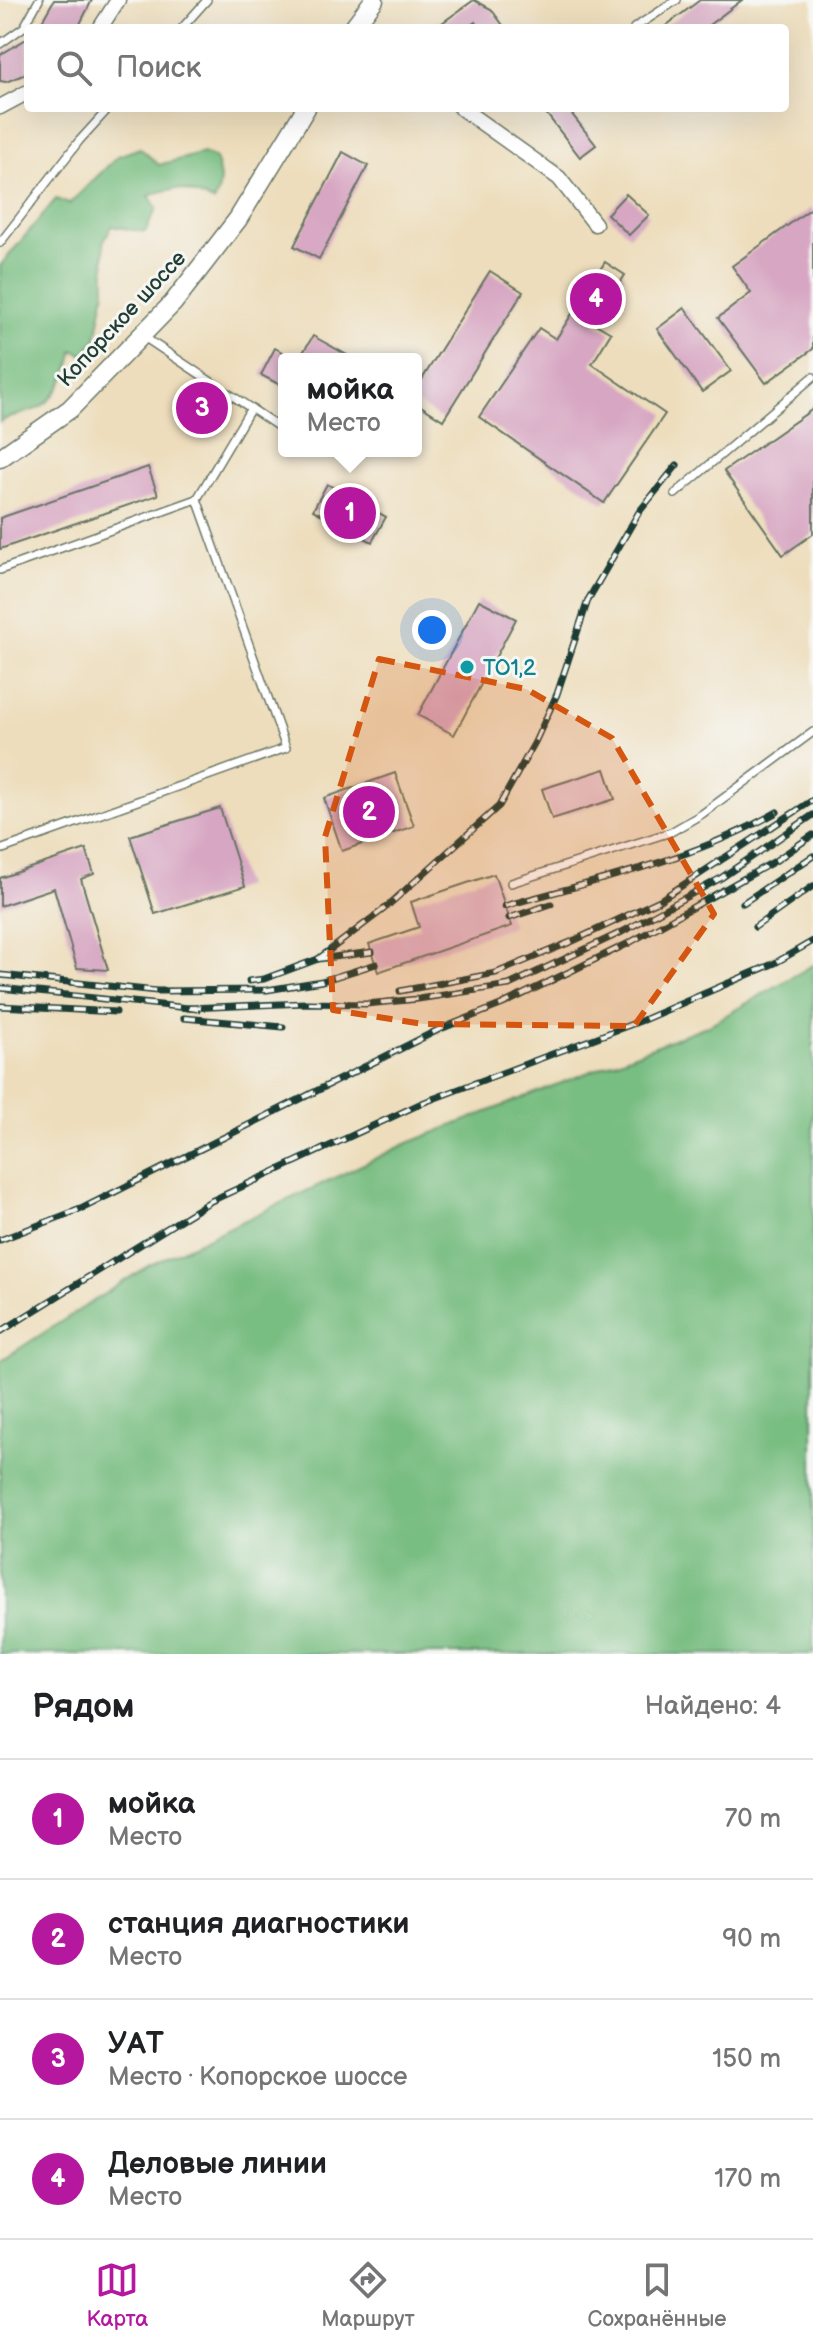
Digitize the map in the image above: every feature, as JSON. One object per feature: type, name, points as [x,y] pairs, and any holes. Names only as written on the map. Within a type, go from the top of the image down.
[{"type":"main road","points":[[356,24],[374,0]]},
{"type":"main road","name":"Копорское шоссе","points":[[0,458],[70,409],[143,336],[203,267],[238,219],[304,112]]},
{"type":"street","points":[[103,24],[118,0]]},
{"type":"street","points":[[0,107],[24,94]]},
{"type":"street","points":[[467,112],[559,178],[595,224]]},
{"type":"lane","points":[[26,24],[39,0]]},
{"type":"lane","points":[[186,24],[207,0]]},
{"type":"lane","points":[[640,24],[677,0]]},
{"type":"lane","points":[[0,44],[24,27]]},
{"type":"lane","points":[[0,243],[105,112]]},
{"type":"lane","points":[[143,336],[278,426]]},
{"type":"lane","points":[[675,494],[813,377]]},
{"type":"lane","points":[[0,570],[197,499],[251,408]]},
{"type":"lane","points":[[0,850],[286,748],[197,499]]},
{"type":"lane","points":[[511,883],[671,832],[702,814],[813,732]]},
{"type":"highlighted area","points":[[379,659],[526,689],[612,738],[714,914],[634,1026],[423,1024],[333,1010],[325,837]]},
{"type":"green space","points":[[140,148],[159,165],[203,153],[215,158],[220,180],[214,202],[189,191],[168,190],[149,196],[157,208],[145,232],[112,226],[104,240],[105,291],[96,339],[84,355],[73,350],[67,373],[48,401],[37,409],[0,422],[0,266],[56,199],[69,204],[118,156]]},
{"type":"green space","points":[[813,965],[813,1654],[0,1654],[0,1361],[148,1266],[408,1143],[709,1025]]},
{"type":"building","points":[[54,0],[92,0],[80,24],[40,24]]},
{"type":"building","points":[[474,0],[491,9],[502,24],[475,22],[441,24]]},
{"type":"building","points":[[700,0],[742,0],[710,24],[668,24]]},
{"type":"building","points":[[24,40],[24,75],[6,82],[0,81],[0,55]]},
{"type":"building","points":[[545,112],[570,112],[596,145],[580,157]]},
{"type":"building","points":[[343,152],[368,166],[319,259],[294,246]]},
{"type":"building","points":[[626,194],[649,215],[629,235],[607,214]]},
{"type":"building","points":[[813,207],[813,349],[766,383],[718,318],[751,293],[732,266]]},
{"type":"building","points":[[605,262],[625,275],[594,323],[611,333],[592,364],[665,414],[604,503],[479,417],[539,328],[556,339]]},
{"type":"building","points":[[490,271],[523,292],[443,420],[422,407],[422,379]]},
{"type":"building","points":[[685,308],[731,371],[702,392],[657,329]]},
{"type":"building","points":[[313,336],[343,353],[303,353]]},
{"type":"building","points":[[275,348],[284,353],[278,353],[278,384],[261,375]]},
{"type":"building","points":[[202,387],[222,400],[201,430],[182,416]]},
{"type":"building","points":[[813,409],[813,534],[783,555],[724,471]]},
{"type":"building","points":[[148,467],[158,495],[0,549],[0,518]]},
{"type":"building","points":[[327,484],[386,517],[372,542],[313,510]]},
{"type":"building","name":"ТО1,2","points":[[479,600],[516,619],[454,735],[418,715]]},
{"type":"building","points":[[605,769],[615,799],[552,819],[542,789]]},
{"type":"building","points":[[395,773],[414,826],[342,851],[324,798]]},
{"type":"building","points":[[220,808],[245,886],[155,914],[130,836]]},
{"type":"building","points":[[86,849],[94,874],[81,879],[108,970],[77,968],[54,888],[0,906],[0,878]]},
{"type":"building","points":[[494,874],[512,926],[378,972],[369,944],[419,927],[411,902]]},
{"type":"railway","points":[[318,959],[384,909],[499,806],[535,742],[557,694],[588,600],[639,512],[677,465]]},
{"type":"railway","points":[[400,991],[496,973],[573,941],[660,900],[813,800]]},
{"type":"railway","points":[[505,906],[678,856],[745,829],[777,812]]},
{"type":"railway","points":[[189,1008],[366,1004],[509,985],[622,932],[721,878],[813,815]]},
{"type":"railway","points":[[0,1240],[83,1208],[438,1030],[503,1004],[629,943],[775,861],[813,835]]},
{"type":"railway","points":[[743,903],[813,856]]},
{"type":"railway","points":[[755,927],[813,886]]},
{"type":"railway","points":[[509,918],[551,904]]},
{"type":"railway","points":[[0,1332],[209,1202],[422,1103],[643,1020],[775,963],[813,941]]},
{"type":"railway","points":[[249,981],[264,979],[318,959],[372,952]]},
{"type":"railway","points":[[0,975],[157,991],[267,990],[322,981],[376,964]]},
{"type":"railway","points":[[0,988],[198,1009]]},
{"type":"railway","points":[[0,1006],[116,1012]]},
{"type":"railway","points":[[184,1018],[283,1027]]},
{"type":"place","name":"Деловые линии","points":[[596,299]]},
{"type":"place","name":"УАТ","points":[[202,408]]},
{"type":"place","name":"мойка","points":[[350,513]]},
{"type":"place","name":"ТО1,2","points":[[467,667]]},
{"type":"place","name":"станция диагностики","points":[[369,812]]}]
